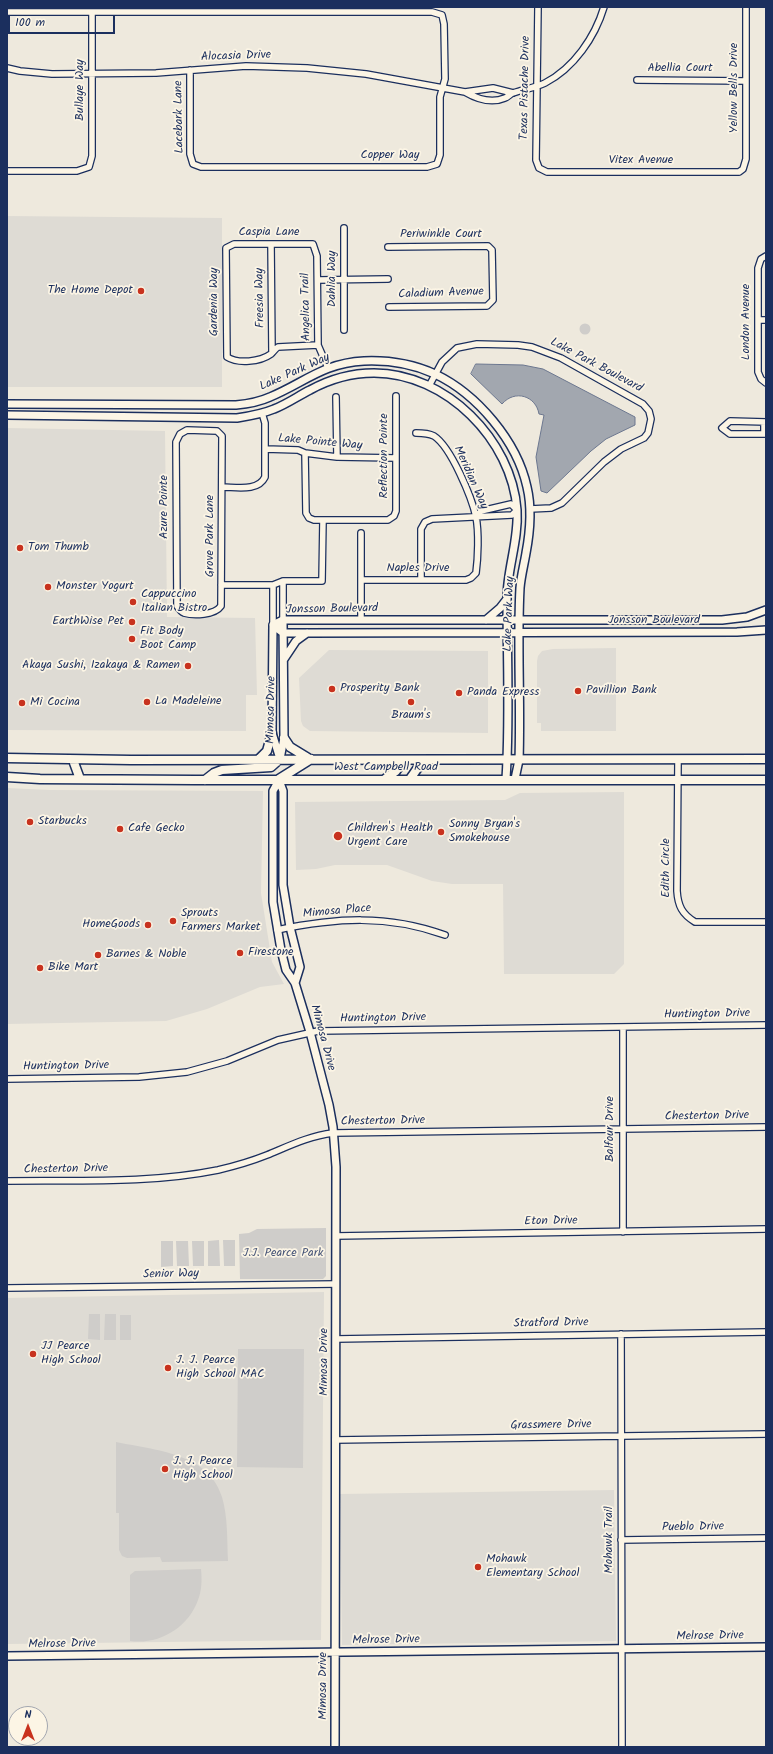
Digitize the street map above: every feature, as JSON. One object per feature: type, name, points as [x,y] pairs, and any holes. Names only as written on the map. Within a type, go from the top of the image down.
[{"type":"main road","points":[[272,733],[267,751],[258,760],[265,762],[271,767],[279,780],[311,759]]},
{"type":"main road","points":[[284,738],[290,747],[298,753],[311,759]]},
{"type":"main road","name":"West Campbell Road","points":[[7,758],[73,760],[766,759]]},
{"type":"main road","points":[[205,780],[214,773],[222,770],[271,767],[280,759],[282,766],[297,780]]},
{"type":"main road","points":[[69,779],[73,760]]},
{"type":"main road","points":[[73,760],[80,779]]},
{"type":"main road","points":[[385,779],[396,771],[404,760]]},
{"type":"main road","points":[[410,779],[426,760]]},
{"type":"main road","name":"West Campbell Road","points":[[7,777],[205,780],[766,780]]},
{"type":"street","name":"Texas Pistache Drive","points":[[538,7],[536,160],[539,168]]},
{"type":"street","name":"Alocasia Drive","points":[[7,68],[36,73],[156,73],[246,66],[307,68],[366,74],[465,92],[475,97],[490,101],[505,98],[513,93],[537,86],[556,76],[576,58],[590,38],[604,7]]},
{"type":"street","name":"Yellow Bells Drive","points":[[743,169],[746,159],[746,7]]},
{"type":"street","points":[[7,12],[92,12]]},
{"type":"street","name":"Copper Way","points":[[92,12],[432,12],[442,15],[444,24],[445,79],[440,97],[440,155],[438,164],[427,167],[201,168],[194,164]]},
{"type":"street","name":"Bullaye Way","points":[[7,171],[77,171],[89,166],[92,156],[92,12]]},
{"type":"street","name":"Lacebark Lane","points":[[190,70],[190,154],[194,164]]},
{"type":"street","name":"Abellia Court","points":[[637,80],[746,81]]},
{"type":"street","name":"Alocasia Drive","points":[[465,92],[493,88],[513,93]]},
{"type":"street","name":"Vitex Avenue","points":[[539,168],[547,172],[739,172],[743,169]]},
{"type":"street","name":"Dahlia Way","points":[[344,228],[344,330]]},
{"type":"street","name":"Caspia Lane","points":[[226,248],[234,244],[313,244]]},
{"type":"street","name":"Freesia Way","points":[[271,244],[272,352]]},
{"type":"street","name":"Angelica Trail","points":[[313,244],[317,256],[318,345],[328,368]]},
{"type":"street","name":"Periwinkle Court","points":[[388,247],[488,246],[492,250],[492,300]]},
{"type":"street","name":"Gardenia Way","points":[[226,248],[227,357],[232,360],[253,361],[271,354],[272,352]]},
{"type":"street","name":"London Avenue","points":[[765,382],[759,376],[758,372],[758,268],[760,261],[766,256]]},
{"type":"street","points":[[318,280],[388,280]]},
{"type":"street","name":"Caladium Avenue","points":[[389,307],[486,306],[492,300]]},
{"type":"street","points":[[758,320],[766,320]]},
{"type":"street","name":"Lake Park Boulevard","points":[[429,386],[446,357],[457,348],[477,344],[518,345],[532,347],[566,360],[643,404],[649,411],[651,426],[644,438],[621,450],[604,462],[562,503],[551,508],[530,509]]},
{"type":"street","points":[[272,352],[278,347],[318,345]]},
{"type":"street","name":"Lake Park Way","points":[[7,404],[236,405],[268,398],[328,368],[356,362],[383,361],[412,366],[435,374],[452,384],[467,396],[503,434],[511,446],[522,469],[527,488],[530,509],[528,540],[521,578],[519,760],[515,779]]},
{"type":"street","name":"Lake Park Way","points":[[7,415],[229,418],[262,413],[284,404],[321,385],[353,375],[388,374],[403,377],[429,386],[450,398],[465,410],[496,446],[511,477],[517,510],[517,530],[507,586],[508,633],[506,779]]},
{"type":"street","name":"Reflection Pointe","points":[[323,520],[388,520],[394,516],[396,511],[396,396]]},
{"type":"street","points":[[336,397],[337,457]]},
{"type":"street","points":[[222,487],[256,487],[262,483],[265,477],[265,423],[262,413]]},
{"type":"street","points":[[730,421],[765,422],[765,434],[730,434],[722,428],[730,421]]},
{"type":"street","name":"Azure Pointe","points":[[221,585],[221,606],[218,611],[212,613],[185,613],[177,606],[176,442],[180,434],[187,430],[220,432],[222,436],[222,487]]},
{"type":"street","name":"Meridian Way","points":[[416,433],[425,433],[434,436],[443,444],[452,457],[472,503],[476,517],[477,568],[474,576]]},
{"type":"street","name":"Lake Pointe Way","points":[[265,449],[291,449],[306,453],[337,457],[396,458]]},
{"type":"street","points":[[221,585],[273,585],[283,581],[322,581],[323,520],[314,520],[309,518],[306,513],[306,453]]},
{"type":"street","name":"Grove Park Lane","points":[[221,585],[222,487]]},
{"type":"street","points":[[476,517],[481,511],[504,505],[511,504],[517,510]]},
{"type":"street","points":[[421,580],[421,529],[425,522],[432,519],[512,515],[517,510],[530,509]]},
{"type":"street","points":[[361,534],[361,620]]},
{"type":"street","name":"Naples Drive","points":[[361,580],[466,580],[474,576]]},
{"type":"street","points":[[283,581],[283,620]]},
{"type":"street","points":[[273,585],[273,625]]},
{"type":"street","points":[[486,620],[500,608],[507,599]]},
{"type":"street","name":"Jonsson Boulevard","points":[[766,610],[747,617],[736,619],[283,620],[273,625],[283,633],[736,632],[766,630]]},
{"type":"street","points":[[736,619],[736,632]]},
{"type":"street","name":"Mimosa Drive","points":[[280,759],[284,738],[283,620]]},
{"type":"street","points":[[399,633],[400,620]]},
{"type":"street","name":"Mimosa Drive","points":[[273,625],[272,733],[280,759]]},
{"type":"street","points":[[284,658],[296,642],[307,633]]},
{"type":"street","points":[[272,685],[284,688]]},
{"type":"street","name":"Edith Circle","points":[[678,760],[678,903],[688,917],[695,922],[766,922]]},
{"type":"street","name":"Mimosa Drive","points":[[279,780],[283,791],[283,885],[290,927],[300,967],[295,983]]},
{"type":"street","name":"Mimosa Drive","points":[[279,780],[273,791],[272,869],[277,930],[286,970],[295,983],[310,1032],[329,1105],[336,1167],[335,1747]]},
{"type":"street","points":[[272,869],[283,863]]},
{"type":"street","name":"Mimosa Place","points":[[277,930],[326,921],[375,919],[425,928],[445,935]]},
{"type":"street","name":"Huntington Drive","points":[[7,1079],[139,1077],[187,1072],[227,1061],[278,1040],[310,1032],[766,1025]]},
{"type":"street","name":"Balfour Drive","points":[[622,1027],[623,1232]]},
{"type":"street","name":"Chesterton Drive","points":[[7,1181],[150,1180],[184,1176],[230,1167],[261,1157],[302,1140],[333,1134],[766,1127]]},
{"type":"street","name":"Eton Drive","points":[[336,1236],[766,1229]]},
{"type":"street","name":"Senior Way","points":[[7,1288],[336,1284]]},
{"type":"street","name":"Stratford Drive","points":[[336,1339],[766,1332]]},
{"type":"street","name":"Mohawk Trail","points":[[621,1334],[622,1747]]},
{"type":"street","name":"Grassmere Drive","points":[[335,1440],[766,1434]]},
{"type":"street","name":"Pueblo Drive","points":[[621,1540],[766,1538]]},
{"type":"street","name":"Melrose Drive","points":[[7,1656],[766,1647]]},
{"type":"shaded area","points":[[7,216],[222,218],[222,387],[7,387]]},
{"type":"shaded area","points":[[476,364],[523,365],[543,369],[635,417],[635,425],[606,439],[591,451],[547,493],[541,491],[536,457],[544,415],[539,414],[534,403],[524,397],[513,397],[507,399],[502,404],[471,374]]},
{"type":"shaded area","points":[[7,428],[165,431],[167,617],[255,618],[257,695],[246,695],[246,731],[7,730]]},
{"type":"shaded area","points":[[616,648],[616,731],[541,731],[541,723],[537,723],[537,661],[538,656],[542,651],[553,649]]},
{"type":"shaded area","points":[[329,650],[488,651],[488,733],[310,731],[303,726],[301,721],[299,678]]},
{"type":"shaded area","points":[[7,788],[50,790],[263,791],[261,893],[272,962],[284,984],[260,987],[207,1009],[166,1021],[7,1024]]},
{"type":"shaded area","points":[[624,792],[624,964],[614,974],[504,974],[503,884],[452,884],[432,881],[387,865],[335,865],[316,869],[296,870],[295,802],[505,800],[520,793]]},
{"type":"shaded area","name":"J. J. Pearce High School","points":[[324,1292],[321,1640],[7,1644],[7,1298]]},
{"type":"shaded area","name":"Mohawk Elementary School","points":[[614,1490],[616,1641],[342,1645],[340,1494]]},
{"type":"green space","points":[[583,324],[587,324],[589,325],[589,333],[583,334],[580,331],[580,327]]},
{"type":"green space","name":"J.J. Pearce Park","points":[[326,1228],[326,1276],[323,1279],[240,1279],[239,1234],[249,1233],[257,1229]]},
{"type":"green space","points":[[219,1240],[220,1266],[208,1266],[208,1241]]},
{"type":"green space","points":[[223,1240],[235,1240],[235,1266],[224,1266]]},
{"type":"green space","points":[[161,1241],[173,1241],[173,1266],[161,1267]]},
{"type":"green space","points":[[176,1241],[188,1241],[189,1266],[177,1266]]},
{"type":"green space","points":[[192,1241],[204,1241],[204,1266],[193,1266]]},
{"type":"green space","points":[[89,1314],[100,1314],[100,1340],[88,1339]]},
{"type":"green space","points":[[105,1314],[116,1314],[116,1340],[104,1340]]},
{"type":"green space","points":[[120,1315],[131,1315],[131,1340],[120,1340]]},
{"type":"green space","points":[[238,1349],[304,1349],[303,1468],[237,1467]]},
{"type":"green space","points":[[116,1442],[163,1451],[193,1462],[205,1471],[215,1482],[222,1497],[227,1529],[228,1561],[162,1562],[160,1557],[127,1558],[122,1556],[119,1550],[119,1513],[116,1513]]},
{"type":"green space","points":[[201,1569],[202,1577],[199,1596],[187,1619],[180,1626],[162,1637],[141,1642],[130,1641],[130,1575],[135,1571]]},
{"type":"place","name":"The Home Depot","points":[[141,291]]},
{"type":"place","name":"Tom Thumb","points":[[20,548]]},
{"type":"place","name":"Monster Yogurt","points":[[48,587]]},
{"type":"place","name":"Cappuccino Italian Bistro","points":[[133,602]]},
{"type":"place","name":"EarthWise Pet","points":[[132,622]]},
{"type":"place","name":"Fit Body Boot Camp","points":[[132,639]]},
{"type":"place","name":"Akaya Sushi, Izakaya & Ramen","points":[[188,666]]},
{"type":"place","name":"Prosperity Bank","points":[[332,689]]},
{"type":"place","name":"Pavillion Bank","points":[[578,691]]},
{"type":"place","name":"Panda Express","points":[[459,693]]},
{"type":"place","name":"La Madeleine","points":[[147,702]]},
{"type":"place","name":"Braum's","points":[[411,702]]},
{"type":"place","name":"Mi Cocina","points":[[22,703]]},
{"type":"place","name":"Starbucks","points":[[30,822]]},
{"type":"place","name":"Cafe Gecko","points":[[120,829]]},
{"type":"place","name":"Sonny Bryan's Smokehouse","points":[[441,832]]},
{"type":"place","name":"Children's Health Urgent Care","points":[[338,836]]},
{"type":"place","name":"Sprouts Farmers Market","points":[[173,921]]},
{"type":"place","name":"HomeGoods","points":[[148,925]]},
{"type":"place","name":"Firestone","points":[[240,953]]},
{"type":"place","name":"Barnes & Noble","points":[[98,955]]},
{"type":"place","name":"Bike Mart","points":[[40,968]]},
{"type":"place","name":"JJ Pearce High School","points":[[33,1354]]},
{"type":"place","name":"J. J. Pearce High School MAC","points":[[168,1368]]},
{"type":"place","name":"J. J. Pearce High School","points":[[165,1469]]},
{"type":"place","name":"Mohawk Elementary School","points":[[478,1567]]}]
